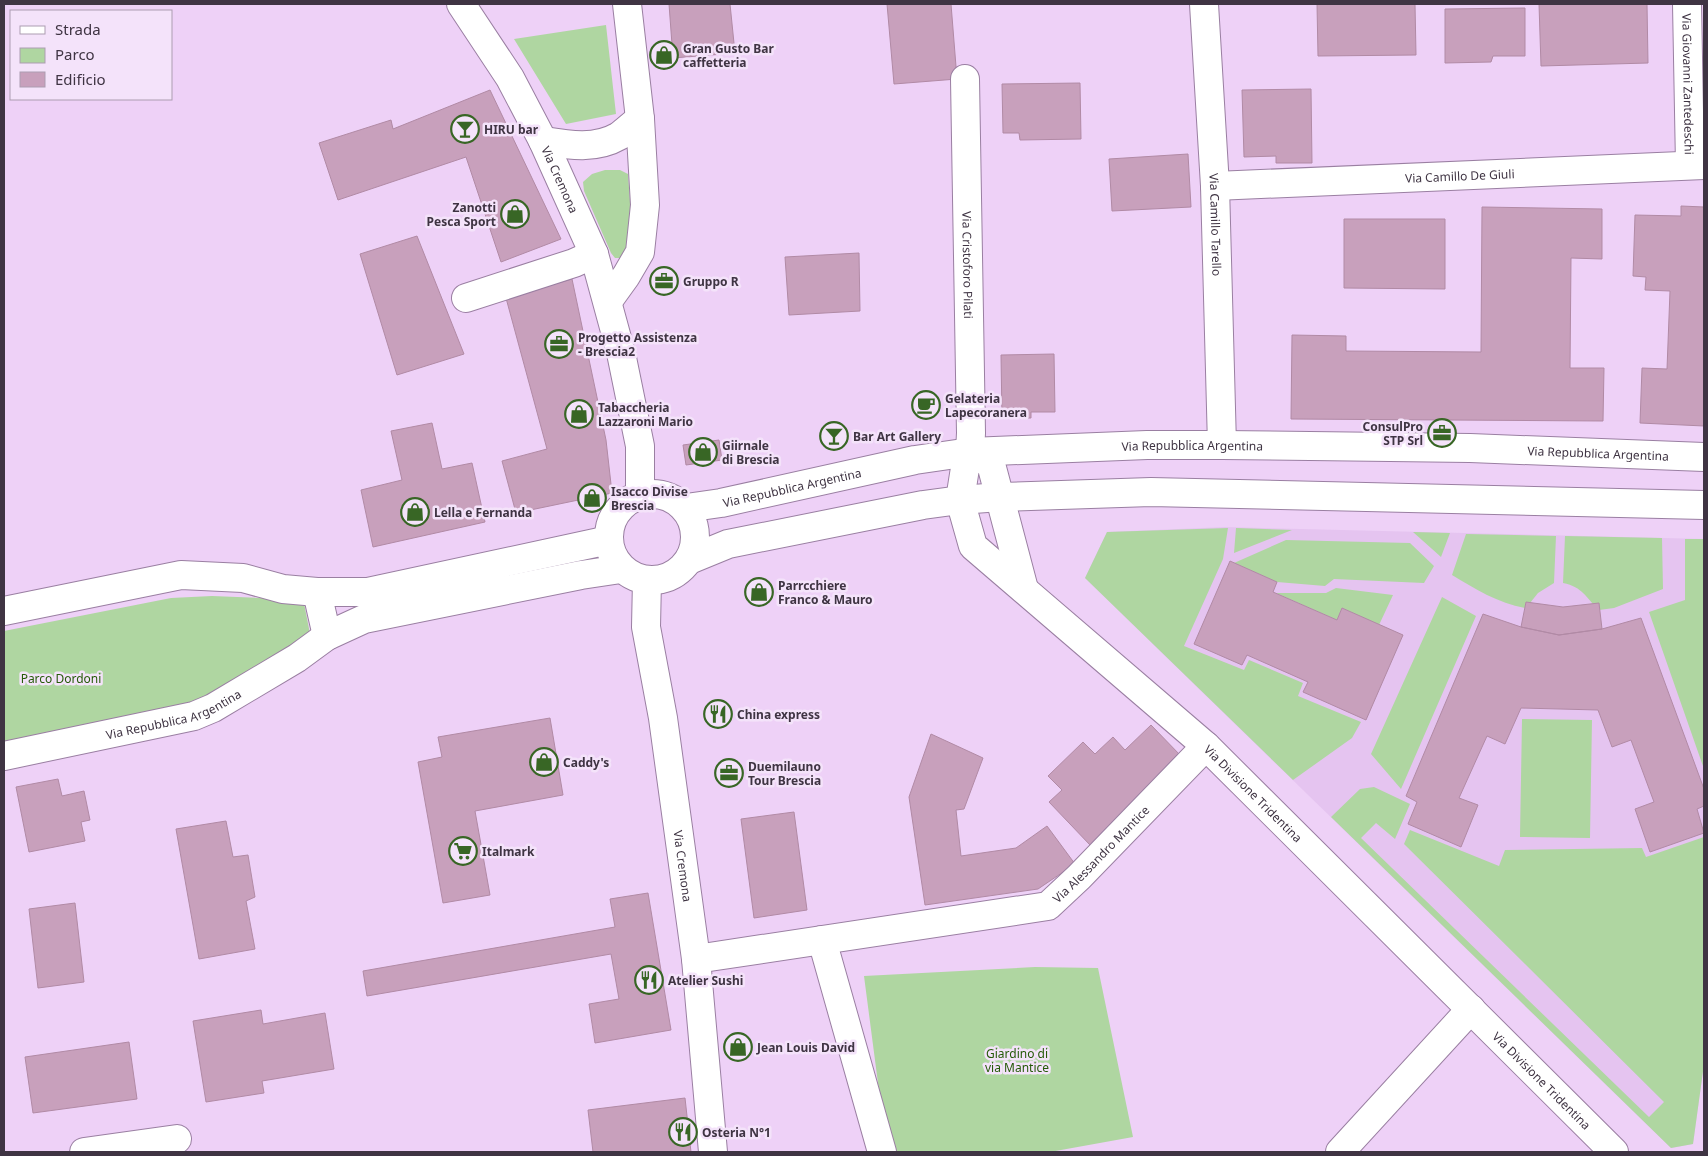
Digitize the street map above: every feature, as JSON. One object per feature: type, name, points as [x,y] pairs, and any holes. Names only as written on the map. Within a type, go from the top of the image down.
[{"type":"street","name":"Via Cremona","points":[[461,4],[510,78],[543,141],[594,254],[621,353],[640,446],[640,493]]},
{"type":"street","points":[[608,301],[640,252],[645,205],[640,119],[627,4]]},
{"type":"street","name":"Via Camillo Tarello","points":[[1204,4],[1215,186],[1222,445]]},
{"type":"street","name":"Via Giovanni Zantedeschi","points":[[1687,4],[1697,165]]},
{"type":"street","name":"Via Cristoforo Pilati","points":[[965,79],[970,452]]},
{"type":"street","points":[[543,141],[580,146],[595,144],[618,136],[640,119]]},
{"type":"street","name":"Via Camillo De Giuli","points":[[1215,186],[1697,165]]},
{"type":"street","points":[[466,298],[574,263],[594,254]]},
{"type":"street","name":"Via Repubblica Argentina","points":[[686,508],[722,503],[916,460],[970,452],[1147,445],[1222,445],[1470,448],[1704,457]]},
{"type":"street","points":[[970,452],[990,464],[1024,589]]},
{"type":"street","name":"Via Divisione Tridentina","points":[[970,452],[964,468],[960,500],[973,546],[1206,746],[1614,1152]]},
{"type":"street","points":[[689,560],[728,544],[923,505],[1000,497],[1151,492],[1704,505]]},
{"type":"street","points":[[640,493],[655,493],[672,498],[686,508],[694,525],[696,543],[689,560],[677,573],[660,580],[647,580],[634,577],[621,569],[615,561],[609,540],[610,528],[616,512],[628,500],[640,493]]},
{"type":"street","points":[[4,611],[181,575],[243,578],[283,589],[317,592],[368,592],[609,540]]},
{"type":"street","name":"Via Repubblica Argentina","points":[[4,756],[194,716],[213,708],[297,658],[327,636],[364,619],[581,575],[621,569]]},
{"type":"street","name":"Via Cremona","points":[[647,580],[646,627],[663,718],[696,959],[713,1152]]},
{"type":"street","points":[[317,592],[327,636]]},
{"type":"street","name":"Via Alessandro Mantice","points":[[696,959],[1048,906],[1079,877],[1206,746]]},
{"type":"street","points":[[822,940],[882,1152]]},
{"type":"street","points":[[1340,1152],[1471,1009]]},
{"type":"street","points":[[84,1152],[177,1139]]},
{"type":"shaded area","points":[[1225,527],[1704,539],[1704,1064],[1693,1144],[1671,1148],[1085,578],[1107,532]]},
{"type":"green space","points":[[606,25],[616,114],[566,124],[514,39]]},
{"type":"green space","points":[[605,170],[620,170],[628,174],[630,246],[622,258],[615,258],[611,253],[584,191],[583,182],[592,174]]},
{"type":"green space","points":[[1228,528],[1223,559],[1184,646],[1244,670],[1249,660],[1303,683],[1298,696],[1361,722],[1352,738],[1293,780],[1085,578],[1107,532]]},
{"type":"green space","points":[[1236,528],[1292,530],[1234,553]]},
{"type":"green space","points":[[1413,532],[1450,533],[1441,557]]},
{"type":"green space","points":[[1466,534],[1556,536],[1554,583],[1538,593],[1530,603],[1526,602],[1525,608],[1505,603],[1478,590],[1452,575]]},
{"type":"green space","points":[[1565,536],[1662,538],[1663,589],[1614,608],[1599,610],[1580,590],[1563,583]]},
{"type":"green space","points":[[1685,539],[1704,539],[1704,769],[1649,612],[1685,600]]},
{"type":"green space","points":[[1286,540],[1410,543],[1434,566],[1424,583],[1334,579],[1325,586],[1277,582],[1234,563]]},
{"type":"green space","points":[[1336,588],[1393,595],[1379,625],[1342,608],[1337,620],[1276,593],[1326,593]]},
{"type":"green space","name":"Parco Dordoni","points":[[212,596],[283,599],[304,603],[311,639],[210,699],[4,749],[4,631],[171,598]]},
{"type":"green space","points":[[1442,597],[1476,616],[1401,789],[1371,754]]},
{"type":"green space","points":[[1522,719],[1592,720],[1590,838],[1520,837]]},
{"type":"green space","points":[[1374,787],[1410,804],[1395,839],[1376,823],[1361,838],[1649,1117],[1664,1102],[1404,844],[1410,830],[1499,866],[1505,850],[1642,848],[1646,857],[1704,837],[1704,1064],[1693,1144],[1671,1148],[1331,817],[1360,789]]},
{"type":"green space","name":"Giardino di via Mantice","points":[[1035,967],[1098,968],[1133,1137],[1050,1152],[887,1152],[864,976]]},
{"type":"building","points":[[669,4],[730,4],[735,53],[673,58]]},
{"type":"building","points":[[887,4],[951,4],[957,79],[894,84]]},
{"type":"building","points":[[1317,4],[1415,4],[1416,55],[1318,56]]},
{"type":"building","points":[[1539,4],[1647,4],[1648,63],[1541,66]]},
{"type":"building","points":[[1525,8],[1525,56],[1493,56],[1491,62],[1445,63],[1445,9]]},
{"type":"building","points":[[1080,83],[1081,139],[1020,140],[1019,133],[1003,133],[1002,84]]},
{"type":"building","points":[[1698,86],[1704,86],[1704,153],[1699,153]]},
{"type":"building","points":[[1311,89],[1312,163],[1276,163],[1276,156],[1244,157],[1242,90]]},
{"type":"building","points":[[490,90],[561,239],[501,262],[466,157],[338,200],[319,143],[391,120],[393,129]]},
{"type":"building","points":[[1188,154],[1191,207],[1112,211],[1109,159]]},
{"type":"building","points":[[1681,206],[1704,207],[1704,426],[1640,423],[1642,368],[1667,369],[1670,291],[1645,290],[1646,277],[1633,276],[1635,215],[1681,216]]},
{"type":"building","points":[[1482,207],[1602,209],[1602,259],[1571,258],[1570,368],[1604,368],[1603,421],[1291,419],[1292,335],[1346,336],[1346,351],[1481,352]]},
{"type":"building","points":[[1344,219],[1445,219],[1445,289],[1344,288]]},
{"type":"building","points":[[417,236],[464,354],[397,375],[360,254]]},
{"type":"building","points":[[859,253],[860,311],[789,315],[785,257]]},
{"type":"building","points":[[572,279],[606,440],[612,493],[516,513],[502,461],[547,449],[506,298]]},
{"type":"building","points":[[1054,354],[1055,412],[1031,412],[1031,418],[1002,418],[1001,355]]},
{"type":"building","points":[[432,423],[442,469],[472,463],[485,522],[373,547],[361,490],[402,480],[391,431]]},
{"type":"building","name":"Giirnale di Brescia","points":[[719,440],[722,460],[686,465],[683,445]]},
{"type":"building","points":[[1230,561],[1277,582],[1273,592],[1337,620],[1342,608],[1403,635],[1366,720],[1303,692],[1308,682],[1247,655],[1242,665],[1194,644]]},
{"type":"building","points":[[1526,602],[1563,607],[1599,603],[1602,629],[1559,635],[1521,627]]},
{"type":"building","points":[[1483,614],[1521,627],[1559,635],[1602,629],[1641,618],[1704,789],[1704,806],[1697,809],[1704,833],[1650,852],[1635,809],[1654,802],[1631,740],[1612,747],[1598,710],[1521,708],[1505,744],[1487,736],[1459,798],[1478,805],[1461,847],[1408,824],[1417,802],[1406,796]]},
{"type":"building","points":[[550,718],[563,795],[475,811],[490,895],[443,903],[418,762],[442,757],[438,737]]},
{"type":"building","points":[[1151,725],[1181,756],[1090,845],[1049,802],[1062,790],[1048,776],[1083,742],[1095,754],[1113,737],[1125,750]]},
{"type":"building","points":[[931,734],[983,758],[964,809],[956,810],[961,856],[1016,848],[1047,826],[1075,864],[1038,889],[925,905],[909,797]]},
{"type":"building","points":[[58,779],[62,796],[84,791],[90,820],[81,822],[85,841],[29,852],[16,787]]},
{"type":"building","points":[[794,812],[807,910],[754,918],[741,819]]},
{"type":"building","points":[[226,821],[233,857],[248,855],[255,897],[246,901],[255,949],[199,959],[176,829]]},
{"type":"building","points":[[648,893],[671,1030],[595,1043],[589,1004],[619,999],[611,954],[367,996],[363,971],[615,927],[610,899]]},
{"type":"building","points":[[75,903],[84,982],[38,988],[29,909]]},
{"type":"building","points":[[261,1010],[263,1024],[325,1013],[334,1069],[262,1081],[264,1093],[206,1102],[193,1021]]},
{"type":"building","points":[[129,1042],[137,1099],[33,1113],[25,1057]]},
{"type":"building","points":[[685,1098],[691,1152],[593,1152],[588,1110]]},
{"type":"place","name":"Gran Gusto Bar caffetteria","points":[[664,55]]},
{"type":"place","name":"HIRU bar","points":[[465,129]]},
{"type":"place","name":"Zanotti Pesca Sport","points":[[515,214]]},
{"type":"place","name":"Gruppo R","points":[[664,281]]},
{"type":"place","name":"Progetto Assistenza - Brescia2","points":[[559,344]]},
{"type":"place","name":"Gelateria Lapecoranera","points":[[926,405]]},
{"type":"place","name":"Tabaccheria Lazzaroni Mario","points":[[579,414]]},
{"type":"place","name":"ConsulPro STP Srl","points":[[1442,433]]},
{"type":"place","name":"Bar Art Gallery","points":[[834,436]]},
{"type":"place","name":"Giirnale di Brescia","points":[[703,452]]},
{"type":"place","name":"Isacco Divise Brescia","points":[[592,498]]},
{"type":"place","name":"Lella e Fernanda","points":[[415,512]]},
{"type":"place","name":"Parrcchiere Franco & Mauro","points":[[759,592]]},
{"type":"place","name":"China express","points":[[718,714]]},
{"type":"place","name":"Caddy's","points":[[544,762]]},
{"type":"place","name":"Duemilauno Tour Brescia","points":[[729,773]]},
{"type":"place","name":"Italmark","points":[[463,851]]},
{"type":"place","name":"Atelier Sushi","points":[[649,980]]},
{"type":"place","name":"Jean Louis David","points":[[738,1047]]},
{"type":"place","name":"Osteria N°1","points":[[683,1132]]}]
